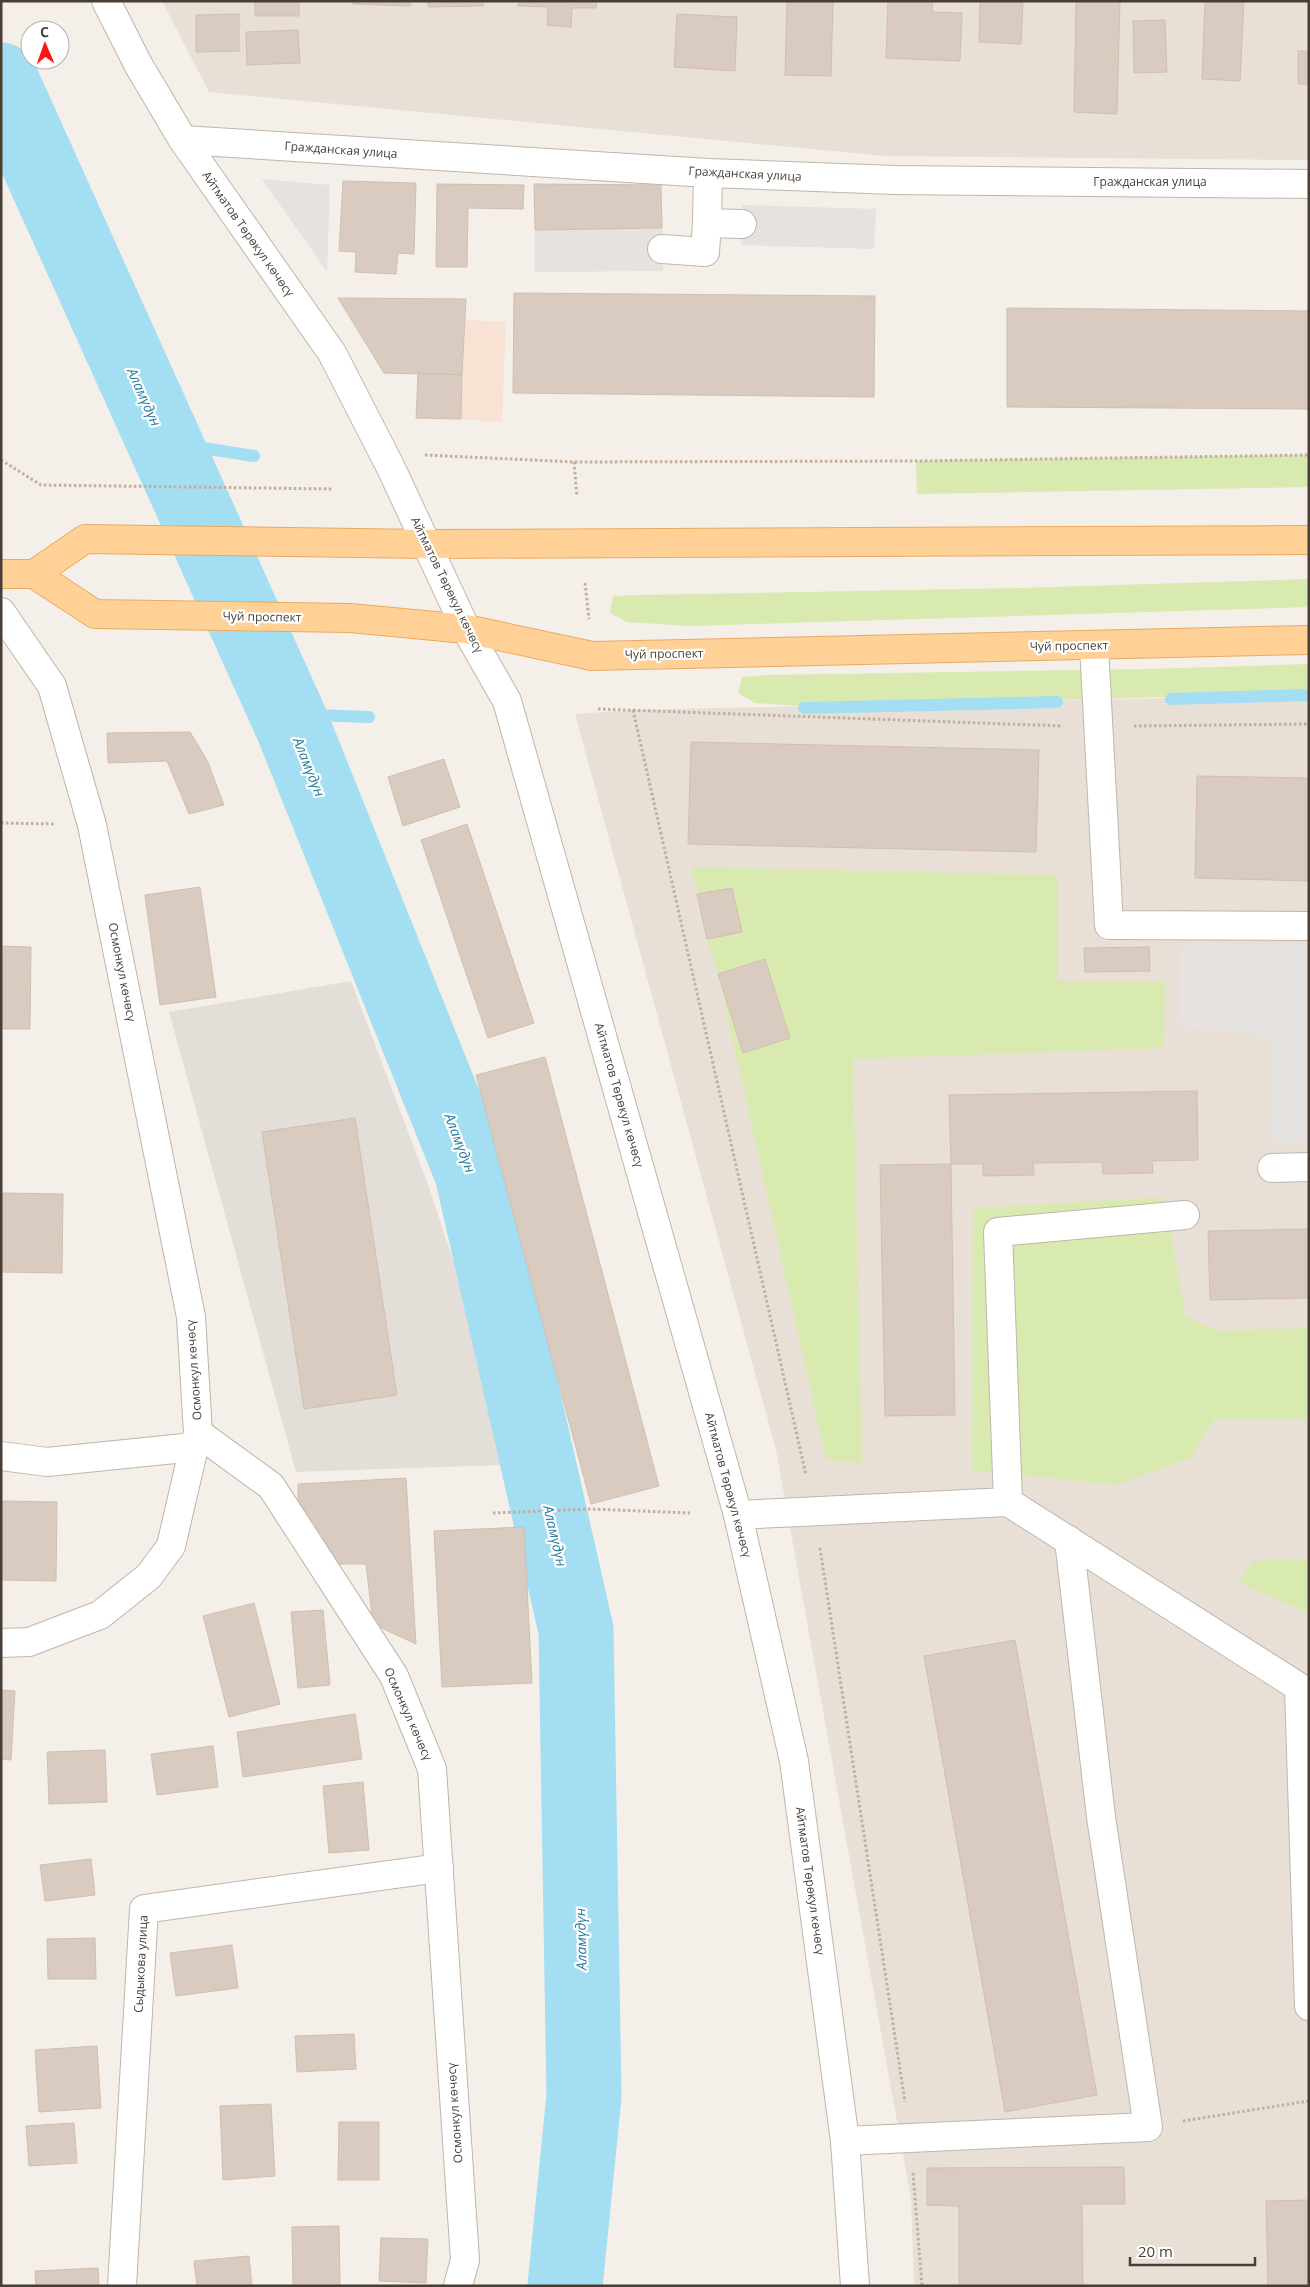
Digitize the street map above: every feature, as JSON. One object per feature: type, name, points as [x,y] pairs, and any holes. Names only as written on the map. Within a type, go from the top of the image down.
[{"type":"main road","points":[[1,574],[34,574],[85,539],[427,544],[1309,540]]},
{"type":"main road","name":"Чуй проспект","points":[[34,574],[95,614],[350,618],[466,629],[592,656],[1309,640]]},
{"type":"street","name":"Айтматов Төрөкул көчөсү","points":[[106,1],[139,66],[183,140],[332,353],[427,544],[466,629],[507,701],[738,1515],[794,1761],[844,2141],[855,2286]]},
{"type":"street","name":"Гражданская улица","points":[[183,140],[708,173],[894,180],[1309,184]]},
{"type":"street","points":[[662,249],[705,252],[708,173]]},
{"type":"street","points":[[707,223],[742,224]]},
{"type":"street","name":"Осмонкул көчөсү","points":[[1,612],[52,686],[92,825],[191,1317],[196,1440],[271,1486],[394,1676],[432,1769],[465,2260],[458,2286]]},
{"type":"street","points":[[1094,646],[1109,925],[1309,926]]},
{"type":"street","points":[[1272,1168],[1309,1167]]},
{"type":"street","points":[[1008,1502],[998,1232],[1185,1215]]},
{"type":"street","points":[[1,1456],[47,1462],[196,1440],[170,1546],[150,1576],[100,1615],[29,1642],[1,1643]]},
{"type":"street","points":[[738,1515],[1008,1502],[1298,1688],[1309,2006]]},
{"type":"street","points":[[844,2141],[1148,2127],[1101,1816],[1069,1540]]},
{"type":"street","name":"Сыдыкова улица","points":[[122,2286],[144,1909],[438,1868]]},
{"type":"path","points":[[422,455],[574,462],[916,462],[1309,455]]},
{"type":"path","points":[[1,460],[41,485],[333,489]]},
{"type":"path","points":[[574,462],[577,497]]},
{"type":"path","points":[[585,583],[589,622]]},
{"type":"path","points":[[598,709],[1098,727],[1309,724]]},
{"type":"path","points":[[633,710],[814,1511],[911,2139],[922,2286]]},
{"type":"path","points":[[1,823],[92,825]]},
{"type":"path","points":[[493,1513],[591,1509],[690,1513]]},
{"type":"path","points":[[1148,2127],[1309,2101]]},
{"type":"shaded area","points":[[162,1],[1309,1],[1309,160],[885,156],[209,92]]},
{"type":"shaded area","points":[[262,179],[330,185],[327,272]]},
{"type":"shaded area","points":[[742,205],[876,209],[874,249],[741,245]]},
{"type":"shaded area","points":[[662,228],[663,271],[535,272],[535,230]]},
{"type":"shaded area","points":[[465,320],[506,322],[502,422],[461,419]]},
{"type":"shaded area","points":[[1309,695],[1309,2286],[914,2286],[911,2199],[776,1450],[575,714],[633,710]]},
{"type":"shaded area","points":[[1309,944],[1309,1144],[1270,1145],[1271,1036],[1178,1026],[1181,945]]},
{"type":"shaded area","points":[[351,981],[427,1182],[465,1296],[501,1465],[296,1472],[169,1012]]},
{"type":"green space","points":[[1309,455],[1309,487],[917,494],[916,461]]},
{"type":"green space","points":[[1309,579],[1309,607],[690,626],[627,622],[610,613],[613,596],[1020,588]]},
{"type":"green space","points":[[1309,664],[1309,693],[818,707],[755,703],[738,693],[742,677],[767,675],[1148,669]]},
{"type":"green space","points":[[691,867],[1058,875],[1058,981],[1165,981],[1164,1048],[853,1059],[862,1463],[826,1460],[718,974],[707,939]]},
{"type":"green space","points":[[1164,1197],[1186,1316],[1217,1331],[1309,1328],[1309,1420],[1214,1419],[1191,1458],[1116,1485],[972,1470],[973,1208]]},
{"type":"green space","points":[[1309,1559],[1309,1613],[1239,1583],[1252,1561]]},
{"type":"building","points":[[255,1],[299,1],[299,16],[255,16]]},
{"type":"building","points":[[353,1],[411,1],[410,6],[353,4]]},
{"type":"building","points":[[428,1],[483,1],[483,6],[428,7]]},
{"type":"building","points":[[519,1],[597,1],[596,8],[572,8],[571,27],[547,25],[548,7],[518,6]]},
{"type":"building","points":[[787,1],[833,1],[831,76],[785,75]]},
{"type":"building","points":[[888,1],[933,1],[932,12],[962,13],[960,61],[886,58]]},
{"type":"building","points":[[980,1],[1023,1],[1021,44],[979,42]]},
{"type":"building","points":[[1076,1],[1120,1],[1117,114],[1074,112]]},
{"type":"building","points":[[1205,1],[1244,1],[1240,81],[1202,79]]},
{"type":"building","points":[[239,14],[239,51],[196,52],[196,15]]},
{"type":"building","points":[[677,14],[737,17],[735,71],[674,67]]},
{"type":"building","points":[[1165,20],[1167,72],[1134,73],[1133,21]]},
{"type":"building","points":[[298,30],[300,63],[247,65],[246,32]]},
{"type":"building","points":[[1298,51],[1309,51],[1309,84],[1298,84]]},
{"type":"building","points":[[343,181],[416,183],[414,254],[398,253],[396,274],[355,272],[356,252],[339,251]]},
{"type":"building","points":[[437,184],[524,185],[523,209],[468,208],[467,267],[436,267]]},
{"type":"building","points":[[534,184],[661,185],[662,228],[535,230]]},
{"type":"building","points":[[514,293],[875,296],[874,397],[513,393]]},
{"type":"building","points":[[338,298],[466,299],[462,375],[384,373]]},
{"type":"building","points":[[1007,308],[1309,311],[1309,409],[1007,407]]},
{"type":"building","points":[[418,373],[462,375],[461,419],[416,418]]},
{"type":"building","points":[[190,732],[207,760],[224,805],[189,814],[167,761],[108,763],[107,733]]},
{"type":"building","points":[[691,742],[1039,750],[1036,852],[688,844]]},
{"type":"building","points":[[444,759],[460,807],[403,826],[388,777]]},
{"type":"building","points":[[1197,776],[1309,778],[1309,881],[1195,878]]},
{"type":"building","points":[[467,824],[534,1023],[488,1038],[421,840]]},
{"type":"building","points":[[200,887],[216,997],[160,1005],[145,895]]},
{"type":"building","points":[[732,888],[742,932],[707,939],[697,894]]},
{"type":"building","points":[[1,946],[31,947],[30,1029],[1,1029]]},
{"type":"building","points":[[1149,947],[1150,971],[1085,972],[1084,948]]},
{"type":"building","points":[[765,959],[790,1038],[743,1053],[718,974]]},
{"type":"building","points":[[545,1057],[659,1486],[591,1504],[476,1075]]},
{"type":"building","points":[[1197,1091],[1198,1160],[1152,1161],[1153,1173],[1103,1174],[1102,1162],[1033,1163],[1034,1175],[983,1176],[983,1164],[951,1164],[949,1095]]},
{"type":"building","points":[[355,1118],[397,1395],[304,1409],[262,1132]]},
{"type":"building","points":[[951,1164],[955,1415],[885,1416],[880,1165]]},
{"type":"building","points":[[1,1193],[63,1194],[62,1273],[1,1272]]},
{"type":"building","points":[[1309,1229],[1309,1298],[1210,1300],[1208,1231]]},
{"type":"building","points":[[406,1478],[416,1644],[373,1624],[366,1564],[320,1564],[315,1523],[298,1511],[298,1484]]},
{"type":"building","points":[[1,1501],[57,1502],[56,1581],[1,1580]]},
{"type":"building","points":[[524,1527],[532,1683],[442,1687],[434,1531]]},
{"type":"building","points":[[254,1603],[280,1704],[229,1717],[203,1616]]},
{"type":"building","points":[[323,1610],[330,1685],[298,1688],[291,1612]]},
{"type":"building","points":[[1015,1640],[1097,2095],[1005,2112],[924,1656]]},
{"type":"building","points":[[1,1690],[15,1691],[11,1760],[1,1759]]},
{"type":"building","points":[[355,1714],[362,1759],[243,1777],[237,1732]]},
{"type":"building","points":[[213,1746],[218,1787],[157,1795],[151,1754]]},
{"type":"building","points":[[105,1750],[107,1802],[49,1804],[47,1752]]},
{"type":"building","points":[[363,1782],[369,1850],[329,1853],[323,1786]]},
{"type":"building","points":[[91,1859],[95,1895],[45,1901],[40,1865]]},
{"type":"building","points":[[95,1938],[96,1979],[48,1979],[47,1939]]},
{"type":"building","points":[[232,1945],[238,1988],[176,1996],[170,1953]]},
{"type":"building","points":[[354,2034],[356,2069],[297,2072],[295,2036]]},
{"type":"building","points":[[97,2046],[101,2108],[39,2112],[35,2050]]},
{"type":"building","points":[[271,2104],[275,2176],[223,2180],[220,2106]]},
{"type":"building","points":[[339,2122],[379,2122],[379,2180],[338,2180]]},
{"type":"building","points":[[74,2123],[77,2163],[29,2166],[26,2126]]},
{"type":"building","points":[[1124,2167],[1125,2204],[1082,2204],[1083,2286],[959,2286],[959,2206],[927,2205],[927,2168]]},
{"type":"building","points":[[1309,2200],[1309,2286],[1268,2286],[1266,2201]]},
{"type":"building","points":[[339,2226],[340,2286],[293,2286],[292,2227]]},
{"type":"building","points":[[381,2238],[428,2239],[426,2283],[379,2281]]},
{"type":"building","points":[[249,2256],[252,2286],[197,2286],[194,2261]]},
{"type":"building","points":[[98,2268],[99,2286],[36,2286],[35,2271]]},
{"type":"waterway","name":"Аламүдүн","points":[[1,80],[293,727],[472,1173],[576,1630],[584,2096],[565,2286]]},
{"type":"waterway","points":[[165,442],[254,456]]},
{"type":"waterway","points":[[1171,699],[1309,695]]},
{"type":"waterway","points":[[804,708],[1057,702]]},
{"type":"waterway","points":[[287,714],[369,717]]}]
